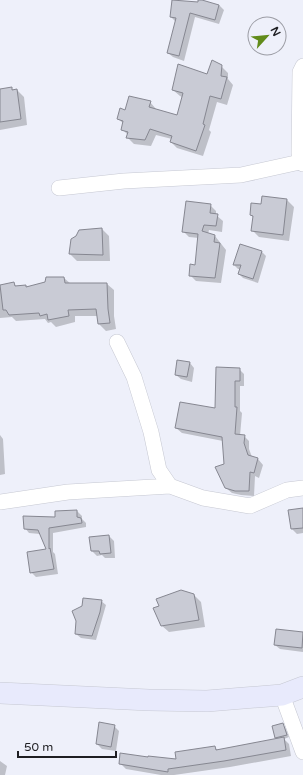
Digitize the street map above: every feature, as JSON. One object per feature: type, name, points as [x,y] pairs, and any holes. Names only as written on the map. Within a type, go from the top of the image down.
[{"type":"main road","points":[[0,694],[207,701],[282,695],[303,687]]},
{"type":"street","points":[[59,188],[124,181],[241,175],[302,163],[299,153],[300,72],[303,66]]},
{"type":"street","points":[[117,342],[136,384],[151,432],[159,470],[170,486]]},
{"type":"street","points":[[0,502],[68,492],[170,486],[203,498],[250,506],[287,490],[303,488]]},
{"type":"street","points":[[282,695],[303,752]]},
{"type":"building","points":[[172,0],[198,2],[198,0],[202,0],[219,5],[215,20],[190,13],[179,56],[167,53],[176,18],[170,17]]},
{"type":"building","points":[[212,60],[222,65],[221,76],[227,77],[221,99],[210,96],[203,124],[205,125],[196,151],[170,142],[172,136],[150,129],[145,140],[126,138],[128,132],[121,130],[123,121],[117,119],[120,108],[125,110],[129,96],[151,101],[149,107],[177,115],[183,93],[172,90],[178,64],[207,74]]},
{"type":"building","points":[[12,87],[12,90],[17,89],[21,119],[0,122],[0,89]]},
{"type":"building","points":[[262,196],[287,199],[283,235],[251,231],[253,216],[250,215],[251,203],[261,204]]},
{"type":"building","points":[[186,201],[211,204],[210,213],[218,214],[216,226],[204,225],[202,231],[215,235],[214,242],[220,243],[215,278],[189,276],[190,264],[195,265],[198,234],[182,232]]},
{"type":"building","points":[[102,228],[103,255],[69,254],[71,239],[76,236],[79,230]]},
{"type":"building","points":[[240,244],[262,251],[253,279],[238,274],[241,265],[233,265]]},
{"type":"building","points":[[46,277],[64,277],[65,283],[107,283],[110,323],[98,324],[96,309],[68,310],[69,316],[48,320],[47,314],[40,316],[39,313],[9,315],[6,310],[3,310],[0,285],[14,282],[15,286],[26,285],[26,287],[45,282]]},
{"type":"building","points":[[177,360],[190,362],[187,377],[175,375]]},
{"type":"building","points":[[216,367],[240,368],[240,381],[235,381],[235,407],[237,407],[235,434],[245,435],[244,443],[248,455],[258,458],[254,473],[250,472],[249,491],[235,491],[225,488],[215,467],[224,464],[222,437],[175,428],[180,402],[215,408]]},
{"type":"building","points":[[303,508],[303,528],[291,529],[288,510]]},
{"type":"building","points":[[77,510],[77,517],[81,518],[82,523],[49,528],[49,549],[50,548],[54,569],[30,573],[27,552],[46,549],[38,530],[24,529],[23,516],[55,517],[55,511]]},
{"type":"building","points":[[109,535],[111,553],[100,554],[99,551],[91,551],[89,537]]},
{"type":"building","points":[[181,590],[194,594],[199,620],[161,626],[153,608],[159,606],[156,599]]},
{"type":"building","points":[[83,598],[102,600],[100,612],[92,636],[75,634],[76,621],[72,611],[82,606]]},
{"type":"building","points":[[276,629],[303,632],[302,648],[274,645]]},
{"type":"building","points":[[99,722],[115,725],[111,747],[96,744]]},
{"type":"building","points":[[283,723],[287,735],[275,738],[272,726]]},
{"type":"building","points":[[284,737],[286,750],[168,769],[168,772],[119,764],[120,753],[176,759],[175,752],[215,746],[216,750]]}]
